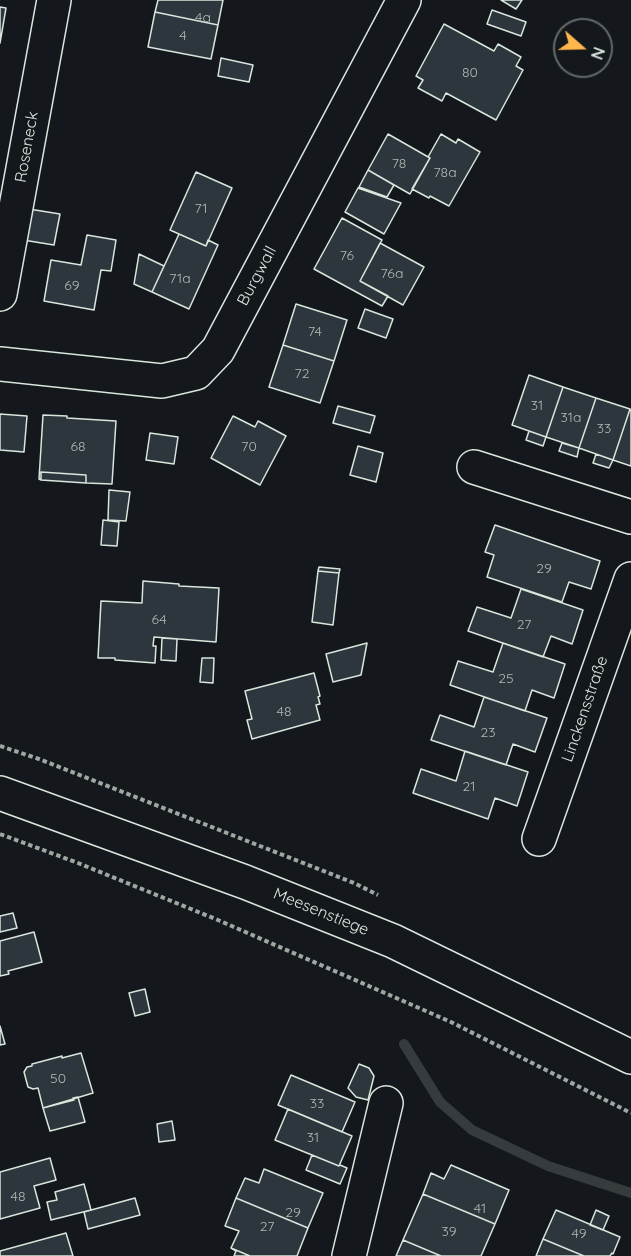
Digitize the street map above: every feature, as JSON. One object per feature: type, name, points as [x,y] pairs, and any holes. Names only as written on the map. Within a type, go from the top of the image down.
[{"type":"street","name":"Roseneck","points":[[0,294],[54,0]]},
{"type":"street","name":"Burgwall","points":[[0,364],[162,381],[196,373],[218,350],[404,0]]},
{"type":"street","points":[[474,468],[631,517]]},
{"type":"street","name":"Linckensstraße","points":[[539,839],[631,579]]},
{"type":"street","name":"Meesenstiege","points":[[0,793],[245,882],[393,941],[631,1057]]},
{"type":"street","points":[[349,1256],[386,1103]]},
{"type":"path","points":[[0,834],[218,920],[451,1022],[631,1113]]},
{"type":"building","points":[[158,0],[223,0],[218,25],[155,12]]},
{"type":"building","points":[[501,0],[522,0],[516,9]]},
{"type":"building","points":[[0,7],[6,8],[0,43]]},
{"type":"building","points":[[492,10],[526,22],[521,36],[487,24]]},
{"type":"building","points":[[155,12],[218,25],[211,59],[148,47]]},
{"type":"building","points":[[444,24],[494,51],[498,44],[521,57],[516,66],[523,70],[496,120],[446,93],[442,101],[418,88],[423,80],[416,76]]},
{"type":"building","points":[[221,58],[253,65],[249,82],[218,76]]},
{"type":"building","points":[[388,134],[430,158],[410,194],[368,170]]},
{"type":"building","points":[[441,134],[456,143],[458,139],[480,152],[449,206],[412,189]]},
{"type":"building","points":[[368,170],[394,185],[387,197],[359,187]]},
{"type":"building","points":[[196,172],[232,188],[206,246],[170,230]]},
{"type":"building","points":[[358,188],[401,203],[384,234],[345,212]]},
{"type":"building","points":[[29,209],[60,214],[54,245],[23,240]]},
{"type":"building","points":[[342,218],[382,240],[360,281],[388,296],[382,306],[314,269]]},
{"type":"building","points":[[179,234],[206,246],[208,240],[218,245],[189,309],[152,292]]},
{"type":"building","points":[[87,235],[116,240],[111,271],[101,270],[94,310],[44,301],[51,260],[81,265]]},
{"type":"building","points":[[380,243],[424,267],[403,305],[360,281]]},
{"type":"building","points":[[139,254],[164,266],[152,292],[134,284]]},
{"type":"building","points":[[296,304],[347,320],[334,361],[283,345]]},
{"type":"building","points":[[365,309],[393,319],[386,338],[358,328]]},
{"type":"building","points":[[283,345],[334,361],[320,403],[269,387]]},
{"type":"building","points":[[529,375],[563,387],[546,437],[512,425]]},
{"type":"building","points":[[563,387],[596,398],[579,448],[546,437]]},
{"type":"building","points":[[596,398],[630,409],[613,460],[579,448]]},
{"type":"building","points":[[338,406],[375,416],[370,433],[333,423]]},
{"type":"building","points":[[631,410],[631,466],[613,460]]},
{"type":"building","points":[[0,414],[27,416],[24,452],[0,450]]},
{"type":"building","points":[[43,415],[116,421],[112,484],[86,483],[86,475],[41,472],[41,480],[39,479]]},
{"type":"building","points":[[233,416],[255,427],[258,421],[286,436],[260,485],[211,458]]},
{"type":"building","points":[[529,431],[546,437],[543,446],[526,440]]},
{"type":"building","points":[[150,433],[178,437],[174,464],[146,460]]},
{"type":"building","points":[[562,443],[579,448],[577,457],[559,451]]},
{"type":"building","points":[[358,446],[383,453],[376,482],[350,475]]},
{"type":"building","points":[[596,454],[613,460],[609,468],[593,463]]},
{"type":"building","points":[[41,472],[86,475],[86,483],[41,480]]},
{"type":"building","points":[[109,490],[130,492],[126,521],[108,520]]},
{"type":"building","points":[[103,520],[119,522],[117,546],[101,545]]},
{"type":"building","points":[[495,525],[600,561],[591,589],[569,582],[562,602],[487,577],[494,555],[485,552]]},
{"type":"building","points":[[319,567],[340,569],[339,573],[318,571]]},
{"type":"building","points":[[318,571],[339,573],[333,625],[312,622]]},
{"type":"building","points":[[143,581],[219,588],[216,642],[154,637],[155,663],[98,658],[101,601],[142,603]]},
{"type":"building","points":[[521,589],[583,610],[572,644],[551,636],[543,657],[468,631],[477,607],[511,618]]},
{"type":"building","points":[[162,638],[177,639],[176,661],[161,660]]},
{"type":"building","points":[[367,643],[361,675],[333,682],[326,654]]},
{"type":"building","points":[[503,643],[565,664],[554,698],[532,690],[525,711],[450,685],[458,661],[493,672]]},
{"type":"building","points":[[202,658],[214,658],[213,683],[200,682]]},
{"type":"building","points":[[314,673],[320,696],[318,697],[320,704],[316,705],[320,720],[252,739],[247,720],[252,719],[245,691]]},
{"type":"building","points":[[484,697],[547,718],[535,752],[513,744],[506,765],[431,740],[440,715],[474,727]]},
{"type":"building","points":[[465,751],[528,772],[517,806],[495,798],[488,819],[413,793],[421,769],[456,781]]},
{"type":"building","points":[[13,913],[17,928],[0,932],[0,916]]},
{"type":"building","points":[[34,932],[42,962],[8,971],[9,974],[0,976],[0,941]]},
{"type":"building","points":[[145,989],[150,1012],[135,1016],[129,993]]},
{"type":"building","points":[[0,1026],[5,1044],[0,1045]]},
{"type":"building","points":[[81,1053],[93,1093],[43,1108],[38,1088],[28,1087],[24,1072],[27,1067],[62,1056],[62,1058]]},
{"type":"building","points":[[359,1064],[369,1068],[374,1076],[368,1100],[356,1097],[348,1088]]},
{"type":"building","points":[[291,1075],[355,1102],[342,1132],[278,1105]]},
{"type":"building","points":[[78,1097],[85,1122],[50,1131],[43,1108]]},
{"type":"building","points":[[288,1109],[352,1136],[339,1166],[275,1140]]},
{"type":"building","points":[[172,1121],[175,1140],[159,1142],[157,1124]]},
{"type":"building","points":[[312,1155],[347,1168],[340,1184],[306,1170]]},
{"type":"building","points":[[50,1158],[56,1180],[34,1186],[40,1208],[0,1219],[0,1172]]},
{"type":"building","points":[[451,1165],[509,1190],[495,1224],[423,1194],[431,1173],[444,1179]]},
{"type":"building","points":[[264,1169],[323,1193],[308,1228],[236,1198],[245,1178],[259,1183]]},
{"type":"building","points":[[84,1184],[91,1210],[51,1220],[47,1202],[57,1200],[55,1192]]},
{"type":"building","points":[[423,1194],[495,1224],[481,1256],[441,1256],[403,1240]]},
{"type":"building","points":[[135,1198],[140,1215],[88,1229],[84,1212]]},
{"type":"building","points":[[236,1198],[308,1228],[297,1256],[250,1256],[231,1248],[239,1231],[225,1226]]},
{"type":"building","points":[[556,1210],[620,1237],[613,1254],[584,1256],[543,1239]]},
{"type":"building","points":[[596,1210],[609,1216],[603,1230],[590,1225]]},
{"type":"building","points":[[66,1233],[73,1256],[0,1256],[0,1251]]},
{"type":"building","points":[[543,1239],[584,1256],[536,1256]]},
{"type":"building","points":[[403,1240],[441,1256],[396,1256]]},
{"type":"building","points":[[231,1248],[250,1256],[234,1256],[236,1251]]},
{"type":"waterway","points":[[404,1044],[440,1102],[472,1130],[548,1166],[631,1193]]}]
